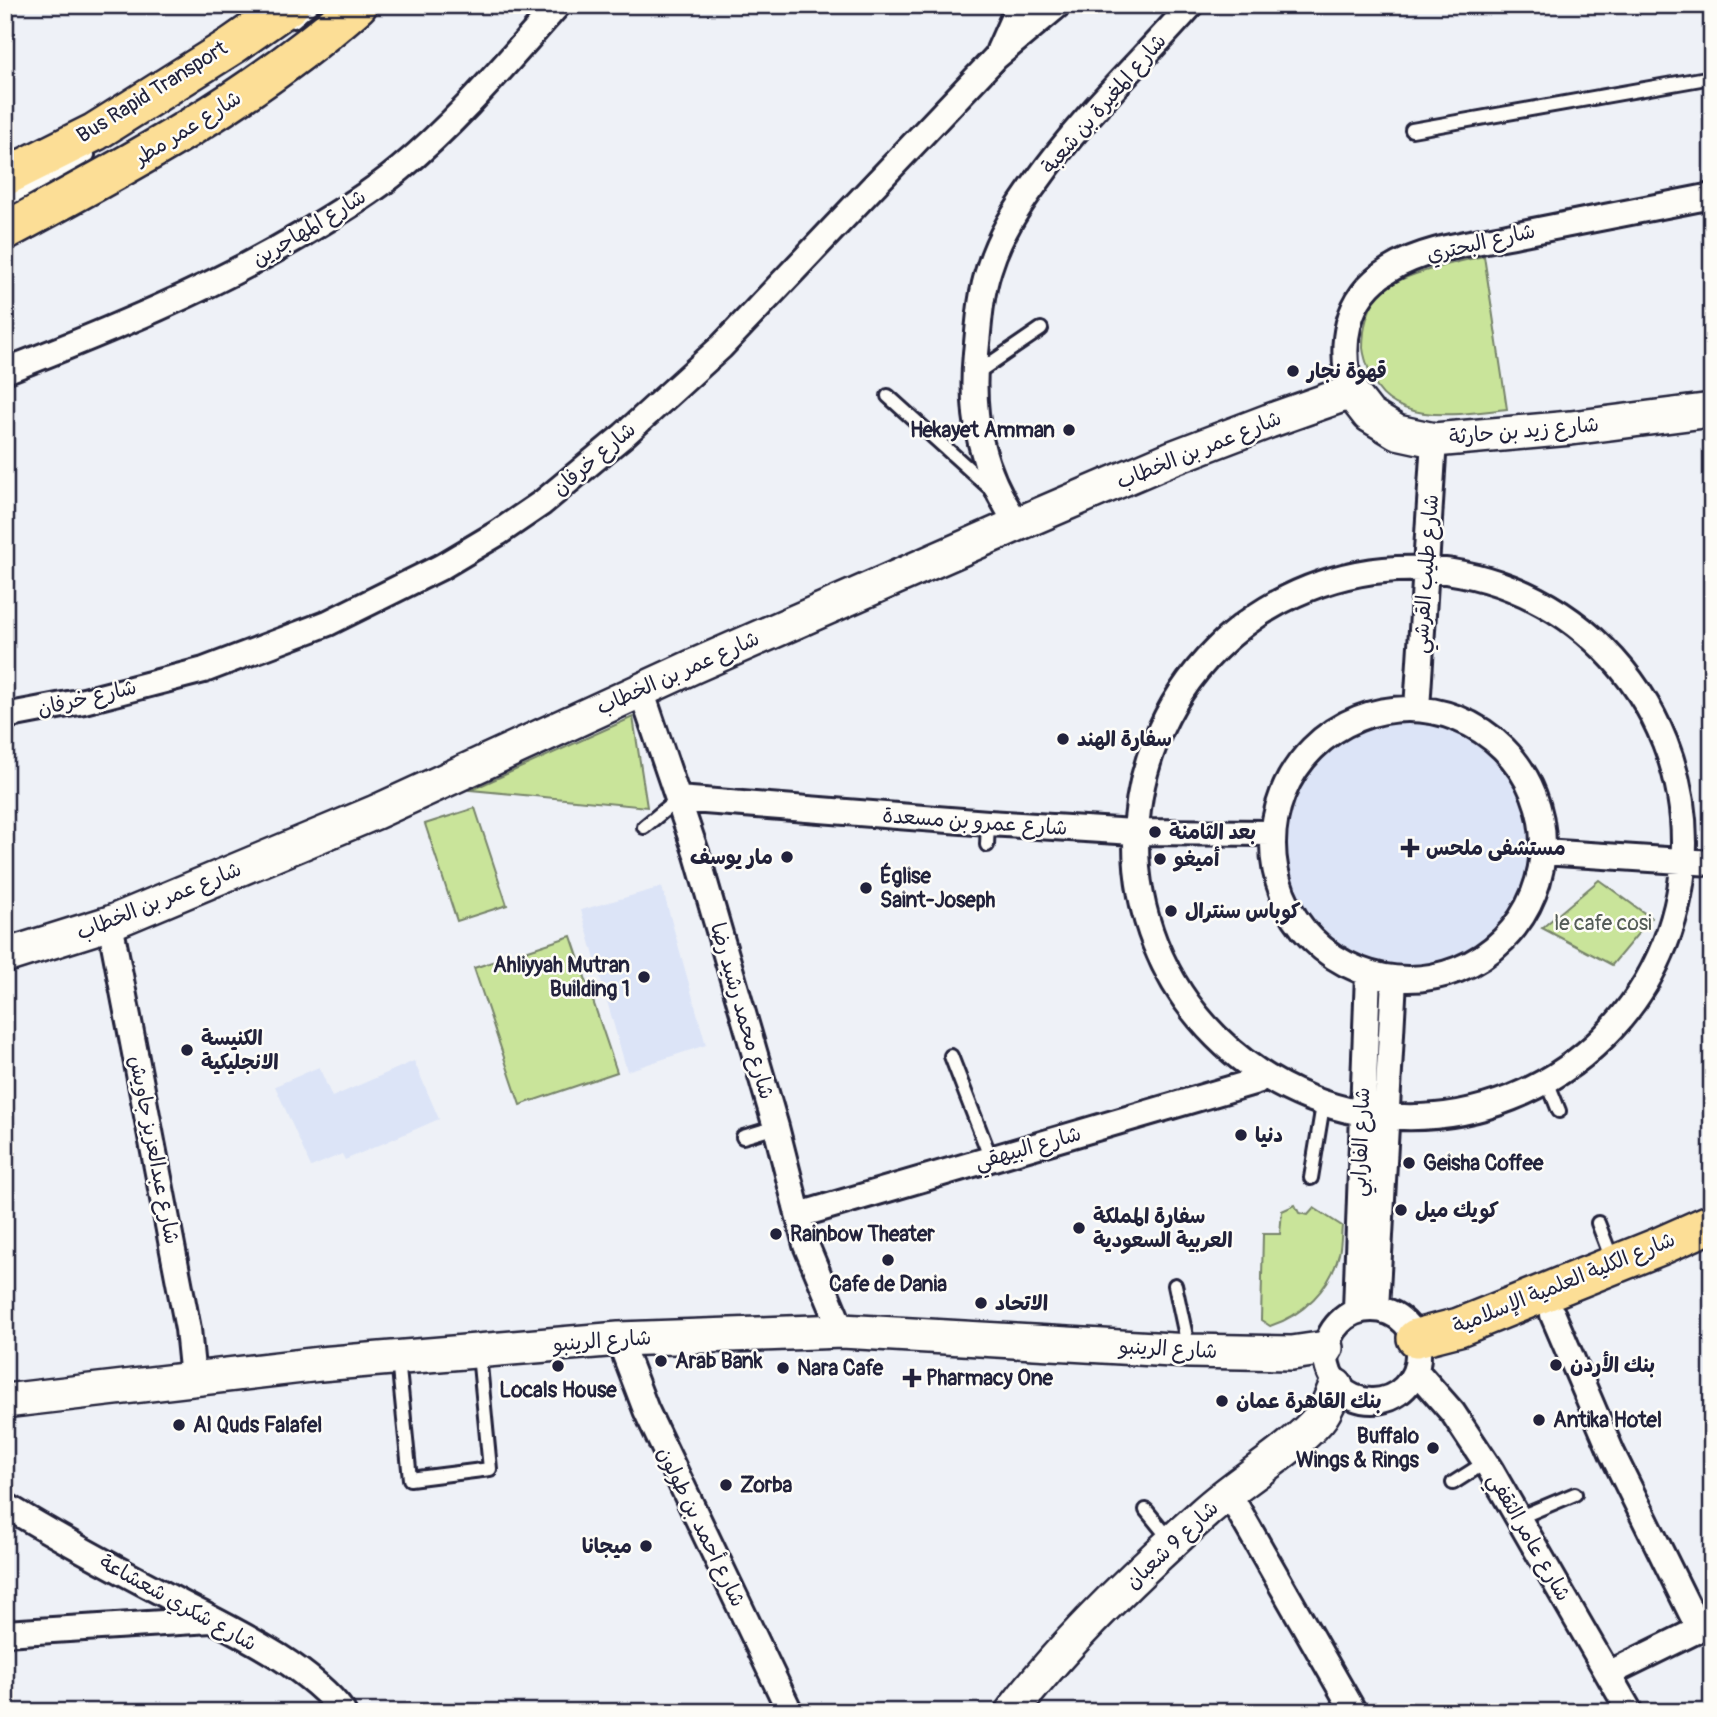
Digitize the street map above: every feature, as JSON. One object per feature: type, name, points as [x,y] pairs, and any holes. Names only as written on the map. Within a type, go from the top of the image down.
[{"type":"main road","name":"شارع عمر مطر","points":[[5,232],[189,129],[260,83],[309,47],[358,5]]},
{"type":"main road","points":[[5,177],[95,132],[242,39],[285,18]]},
{"type":"main road","name":"شارع الكلية العلمية الإسلامية","points":[[1417,1357],[1459,1327],[1712,1223]]},
{"type":"main road","name":"شارع الكلية العلمية الإسلامية","points":[[1417,1357],[1552,1315],[1712,1247]]},
{"type":"street","name":"شارع المهاجرين","points":[[5,371],[168,305],[271,253],[368,194],[428,145],[558,5]]},
{"type":"street","points":[[996,57],[1019,5]]},
{"type":"street","name":"شارع خرفان","points":[[5,716],[84,701],[204,670],[328,624],[441,567],[498,533],[541,503],[624,435],[720,347],[996,57],[1058,5]]},
{"type":"street","name":"شارع المغيرة بن شعبة","points":[[1018,524],[998,495],[978,435],[974,375],[982,296],[989,269],[999,242],[1016,211],[1064,142],[1191,5]]},
{"type":"street","name":"شارع البحتري","points":[[1352,392],[1345,368],[1345,334],[1354,306],[1370,285],[1389,270],[1452,247],[1712,196]]},
{"type":"street","name":"شارع زيد بن حارثة","points":[[1352,392],[1369,415],[1397,432],[1434,440],[1571,428],[1712,410]]},
{"type":"street","name":"شارع عمر بن الخطاب","points":[[5,956],[110,923],[376,812],[854,594],[1172,458],[1352,392]]},
{"type":"street","name":"شارع طليب القرشي","points":[[1417,709],[1434,440]]},
{"type":"street","points":[[1425,568],[1476,575],[1524,593],[1576,626],[1619,668],[1648,705],[1668,742],[1681,780],[1687,810],[1687,861],[1678,915],[1661,958],[1615,1020],[1567,1063],[1514,1093],[1446,1113],[1388,1114],[1311,1103],[1257,1081],[1221,1051],[1176,989],[1156,947],[1142,900],[1134,832],[1139,793],[1152,751],[1171,715],[1198,675],[1230,637],[1265,611],[1310,588],[1354,575],[1425,568]]},
{"type":"street","name":"شارع محمد رشيد رضا","points":[[641,691],[678,799],[776,1127],[806,1245],[842,1331]]},
{"type":"street","points":[[1417,709],[1447,714],[1475,726],[1500,744],[1520,766],[1534,793],[1542,822],[1543,852],[1538,882],[1526,910],[1508,934],[1486,954],[1459,969],[1394,979],[1368,973],[1340,960],[1310,937],[1288,906],[1275,871],[1273,833],[1281,799],[1297,768],[1320,742],[1349,723],[1382,711],[1417,709]]},
{"type":"street","name":"شارع عمرو بن مسعدة","points":[[678,799],[987,834],[1273,833]]},
{"type":"street","points":[[1543,852],[1712,863]]},
{"type":"street","name":"شارع عبدالعزيز جاويش","points":[[110,923],[188,1329],[193,1378]]},
{"type":"street","name":"شارع الفارابي","points":[[1366,1310],[1362,1110],[1368,973]]},
{"type":"street","name":"شارع الفارابي","points":[[1366,1310],[1388,1114],[1394,979]]},
{"type":"street","name":"شارع البيهقي","points":[[799,1215],[1257,1081]]},
{"type":"street","points":[[1366,1310],[1385,1311],[1402,1320],[1417,1357],[1409,1384],[1387,1399],[1373,1402],[1347,1395],[1336,1386],[1329,1374],[1326,1348],[1330,1335],[1338,1324],[1366,1310]]},
{"type":"street","points":[[1552,1315],[1612,1452],[1706,1626],[1608,1674]]},
{"type":"street","name":"شارع الرينبو","points":[[5,1401],[193,1378],[619,1339],[842,1331],[1189,1351],[1292,1353],[1326,1348]]},
{"type":"street","name":"شارع أحمد بن طولون","points":[[619,1339],[646,1410],[790,1712]]},
{"type":"street","points":[[1292,1353],[1302,1364],[1313,1385],[1321,1417]]},
{"type":"street","name":"شارع عامر الثقفي","points":[[1417,1357],[1486,1462],[1630,1712]]},
{"type":"street","name":"شارع 9 شعبان","points":[[1012,1712],[1028,1690],[1103,1609],[1172,1542],[1228,1492],[1296,1440],[1321,1417],[1336,1386]]},
{"type":"street","points":[[1228,1492],[1354,1712]]},
{"type":"street","name":"شارع شكري شعشاعة","points":[[5,1505],[65,1542],[213,1620],[306,1674],[331,1696],[343,1712]]},
{"type":"street","points":[[5,1633],[213,1620]]},
{"type":"lane","points":[[285,18],[313,5]]},
{"type":"lane","points":[[1412,130],[1712,77]]},
{"type":"lane","name":"Bus Rapid Transport","points":[[5,201],[102,147]]},
{"type":"lane","points":[[974,375],[1041,329]]},
{"type":"lane","points":[[888,396],[998,495]]},
{"type":"lane","points":[[644,827],[678,799]]},
{"type":"lane","points":[[951,1056],[990,1159]]},
{"type":"lane","points":[[1545,1076],[1559,1111]]},
{"type":"lane","points":[[1311,1178],[1323,1105]]},
{"type":"lane","points":[[743,1137],[776,1127]]},
{"type":"lane","points":[[1598,1223],[1614,1265]]},
{"type":"lane","points":[[1175,1285],[1189,1351]]},
{"type":"lane","points":[[397,1358],[410,1479],[490,1469],[479,1350]]},
{"type":"lane","points":[[1453,1483],[1486,1462]]},
{"type":"lane","points":[[1518,1518],[1575,1494]]},
{"type":"lane","points":[[1146,1510],[1172,1542]]},
{"type":"shaded area","name":"مستشفى ملحس","points":[[1410,713],[1447,719],[1470,728],[1491,742],[1509,760],[1528,792],[1538,841],[1532,878],[1523,901],[1509,922],[1491,940],[1459,959],[1410,969],[1373,963],[1350,954],[1329,940],[1311,922],[1292,890],[1282,841],[1288,804],[1297,781],[1311,760],[1329,742],[1361,723]]},
{"type":"shaded area","name":"Ahliyyah Mutran Building 1","points":[[662,887],[706,1045],[627,1071],[581,910]]},
{"type":"shaded area","points":[[414,1061],[439,1119],[345,1160],[342,1154],[311,1167],[275,1086],[319,1067],[332,1097]]},
{"type":"green space","points":[[1484,256],[1507,409],[1429,414],[1393,403],[1379,391],[1363,351],[1365,326],[1376,299],[1388,286],[1399,280]]},
{"type":"green space","points":[[633,717],[647,807],[471,790]]},
{"type":"green space","points":[[475,808],[507,905],[457,921],[425,824]]},
{"type":"green space","name":"le cafe cosi","points":[[1599,880],[1651,918],[1612,965],[1542,928]]},
{"type":"green space","points":[[571,936],[617,1072],[520,1105],[474,968]]},
{"type":"green space","points":[[1295,1205],[1299,1213],[1308,1215],[1314,1208],[1342,1226],[1339,1254],[1329,1278],[1314,1299],[1293,1315],[1270,1326],[1261,1320],[1263,1234],[1280,1234],[1282,1211]]},
{"type":"place","name":"قهوة نجار","points":[[1293,371]]},
{"type":"place","name":"Hekayet Amman","points":[[1069,430]]},
{"type":"place","name":"سفارة الهند","points":[[1063,739]]},
{"type":"place","name":"بعد الثامنة","points":[[1155,832]]},
{"type":"place","name":"مستشفى ملحس","points":[[1410,848]]},
{"type":"place","name":"مار يوسف","points":[[787,857]]},
{"type":"place","name":"أميغو","points":[[1160,859]]},
{"type":"place","name":"Église Saint-Joseph","points":[[866,888]]},
{"type":"place","name":"كوباس سنترال","points":[[1171,911]]},
{"type":"place","name":"Ahliyyah Mutran Building 1","points":[[644,977]]},
{"type":"place","name":"الكنيسة الانجليكية","points":[[187,1050]]},
{"type":"place","name":"دنيا","points":[[1241,1135]]},
{"type":"place","name":"Geisha Coffee","points":[[1409,1163]]},
{"type":"place","name":"كويك ميل","points":[[1401,1210]]},
{"type":"place","name":"سفارة المملكة العربية السعودية","points":[[1079,1228]]},
{"type":"place","name":"Rainbow Theater","points":[[776,1234]]},
{"type":"place","name":"Cafe de Dania","points":[[888,1260]]},
{"type":"place","name":"الاتحاد","points":[[981,1303]]},
{"type":"place","name":"Arab Bank","points":[[661,1361]]},
{"type":"place","name":"بنك الأردن","points":[[1556,1365]]},
{"type":"place","name":"Locals House","points":[[558,1366]]},
{"type":"place","name":"Nara Cafe","points":[[783,1368]]},
{"type":"place","name":"Pharmacy One","points":[[912,1378]]},
{"type":"place","name":"بنك القاهرة عمان","points":[[1222,1401]]},
{"type":"place","name":"Antika Hotel","points":[[1539,1420]]},
{"type":"place","name":"Al Quds Falafel","points":[[179,1425]]},
{"type":"place","name":"Buffalo Wings & Rings","points":[[1433,1448]]},
{"type":"place","name":"Zorba","points":[[726,1485]]},
{"type":"place","name":"ميجانا","points":[[646,1546]]}]
